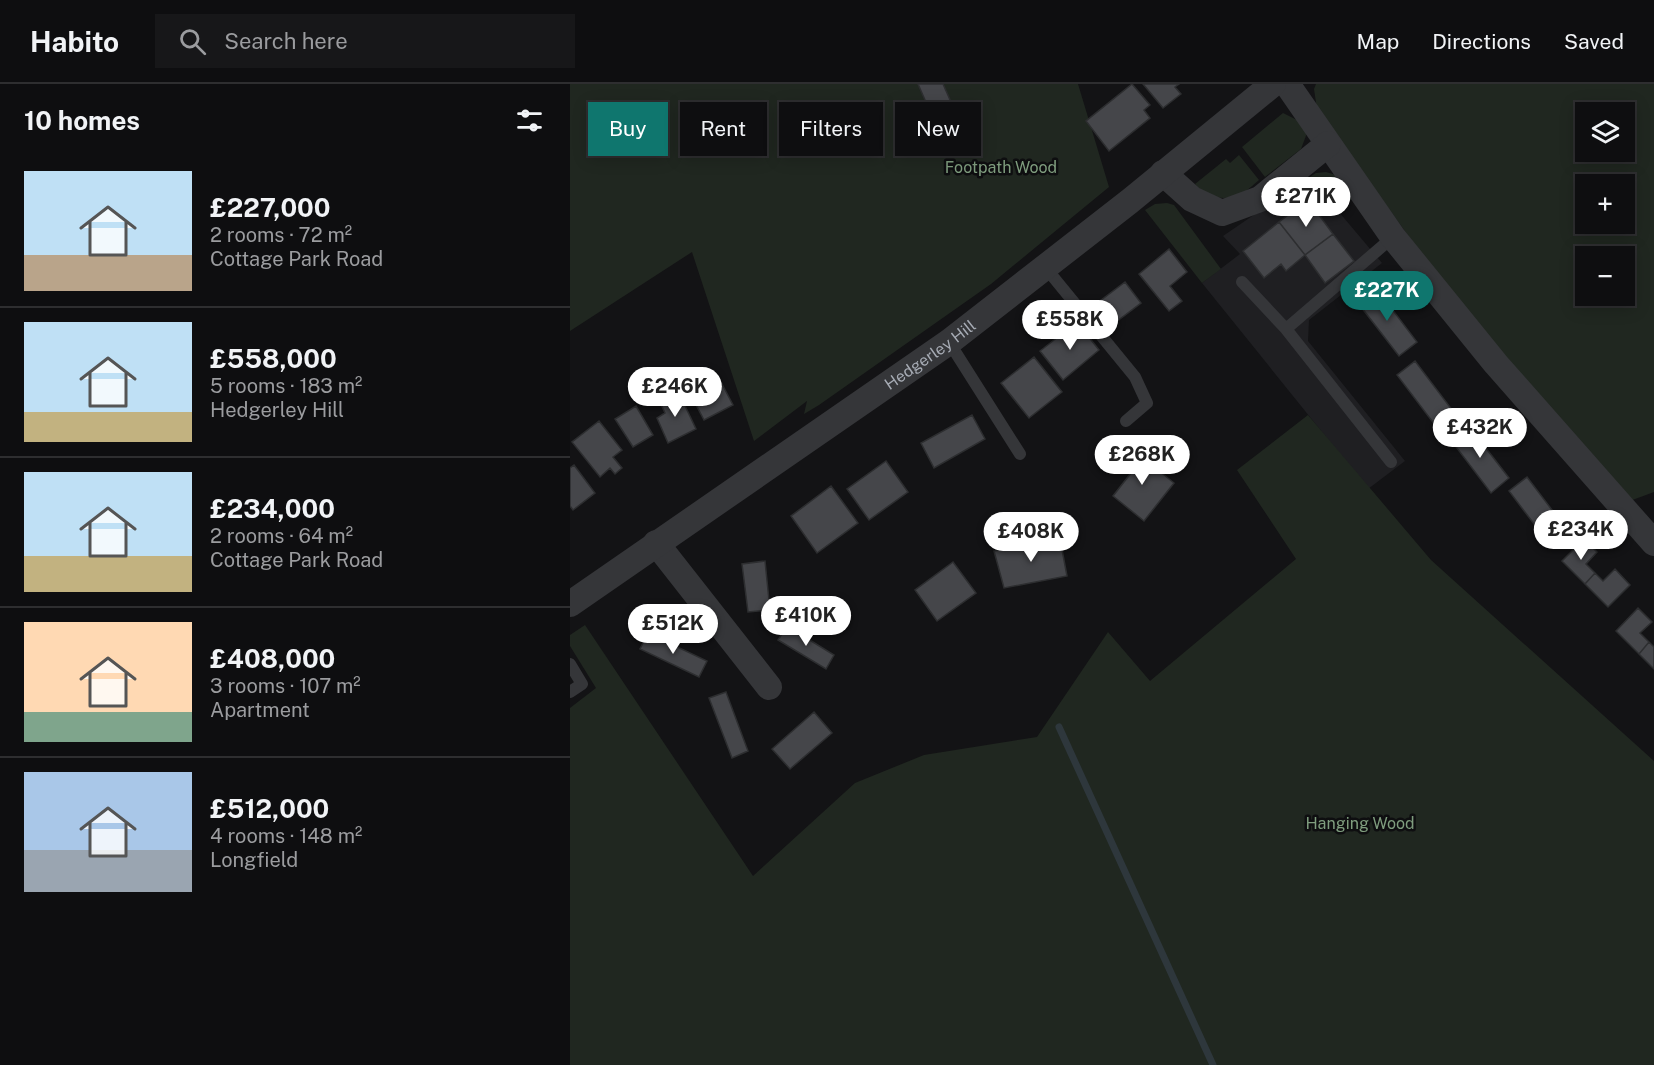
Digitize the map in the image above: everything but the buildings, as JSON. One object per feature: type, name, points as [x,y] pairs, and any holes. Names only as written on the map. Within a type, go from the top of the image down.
[{"type":"street","name":"Hedgerley Hill","points":[[570,604],[949,342],[1273,84]]},
{"type":"street","points":[[1287,84],[1393,237],[1496,364],[1650,529]]},
{"type":"street","points":[[1163,173],[1192,199],[1222,213],[1260,200],[1328,144]]},
{"type":"street","points":[[656,543],[769,687]]},
{"type":"lane","points":[[1286,329],[1393,237]]},
{"type":"lane","points":[[1045,267],[1135,377],[1147,403],[1126,421]]},
{"type":"lane","points":[[1242,282],[1286,329],[1391,462]]},
{"type":"lane","points":[[949,342],[1020,454]]},
{"type":"lane","points":[[570,664],[582,684],[570,692]]},
{"type":"shaded area","points":[[1317,186],[1382,263],[1309,320],[1308,341],[1405,461],[1368,489],[1202,283],[1240,254],[1223,236],[1293,188]]},
{"type":"green space","name":"Footpath Wood","points":[[570,84],[1078,84],[1109,187],[991,284],[819,405],[804,414],[807,401],[754,441],[692,252],[570,331]]},
{"type":"green space","points":[[1316,84],[1654,84],[1654,492],[1627,502],[1474,327],[1317,109],[1314,89]]},
{"type":"green space","points":[[1283,113],[1299,121],[1307,133],[1301,149],[1265,177],[1242,147]]},
{"type":"green space","points":[[1239,155],[1259,180],[1244,192],[1233,197],[1221,198],[1204,192],[1195,184],[1226,159],[1230,163]]},
{"type":"green space","points":[[1326,172],[1336,175],[1353,198],[1332,214],[1305,180],[1316,173]]},
{"type":"green space","points":[[1155,204],[1174,205],[1221,269],[1202,283],[1145,210]]},
{"type":"green space","name":"Hanging Wood","points":[[1308,415],[1431,560],[1654,761],[1654,1065],[570,1065],[570,708],[596,688],[570,646],[570,635],[585,625],[753,876],[855,783],[924,755],[1037,737],[1108,632],[1150,681],[1296,559],[1237,470]]},
{"type":"waterway","points":[[1059,727],[1213,1065]]}]
